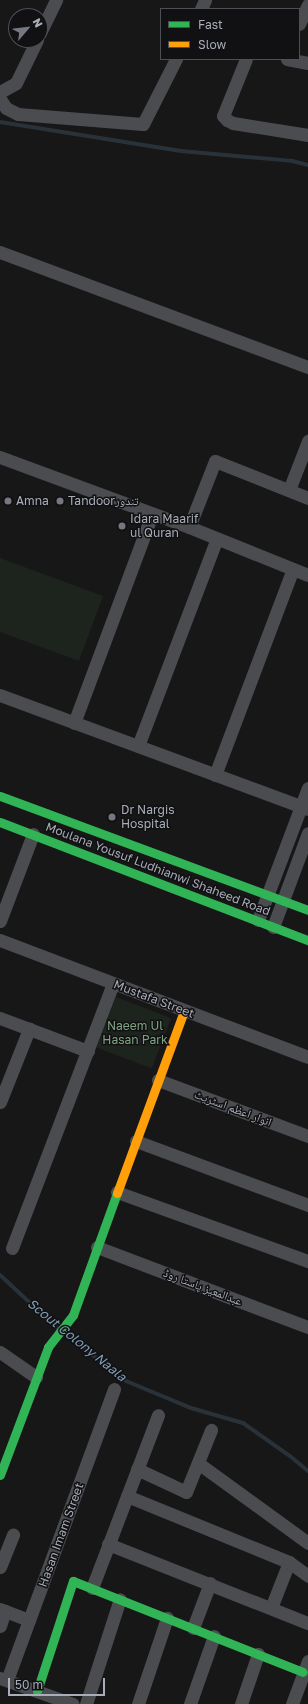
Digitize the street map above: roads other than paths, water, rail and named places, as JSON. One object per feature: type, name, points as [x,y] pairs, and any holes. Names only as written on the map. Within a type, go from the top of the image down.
[{"type":"street","points":[[48,16],[56,0]]},
{"type":"street","points":[[300,22],[308,5]]},
{"type":"street","points":[[0,92],[16,83],[32,48]]},
{"type":"street","points":[[0,99],[6,108],[18,114],[143,124],[175,60]]},
{"type":"street","points":[[246,60],[223,116],[233,123],[308,135]]},
{"type":"street","points":[[292,60],[308,63]]},
{"type":"street","points":[[0,252],[308,367]]},
{"type":"street","points":[[289,490],[308,441]]},
{"type":"street","points":[[0,457],[189,527],[308,575]]},
{"type":"street","points":[[189,527],[215,461],[308,498]]},
{"type":"street","points":[[74,723],[152,514]]},
{"type":"street","points":[[138,746],[217,538]]},
{"type":"street","points":[[215,775],[293,569]]},
{"type":"street","points":[[0,696],[304,808]]},
{"type":"street","points":[[258,920],[304,808],[308,788]]},
{"type":"street","name":"Moulana Yousuf Ludhianwi Shaheed Road","points":[[0,796],[308,910]]},
{"type":"street","name":"Moulana Yousuf Ludhianwi Shaheed Road","points":[[0,822],[308,940]]},
{"type":"street","points":[[273,927],[308,832]]},
{"type":"street","points":[[0,921],[33,834]]},
{"type":"street","name":"Mustafa Street","points":[[0,940],[308,1057]]},
{"type":"street","points":[[12,1248],[113,984]]},
{"type":"street","points":[[0,1474],[48,1347],[73,1315],[184,1011]]},
{"type":"street","points":[[0,1018],[88,1051]]},
{"type":"street","points":[[0,1102],[29,1029]]},
{"type":"street","name":"انوار اعظم اسٹریٹ","points":[[158,1080],[308,1136]]},
{"type":"street","points":[[136,1141],[308,1205]]},
{"type":"street","points":[[118,1192],[308,1261]]},
{"type":"street","name":"عبدالمعیز پاستا روڈ","points":[[97,1247],[308,1327]]},
{"type":"street","points":[[0,1352],[36,1377]]},
{"type":"street","name":"Hasan Imam Street","points":[[4,1679],[29,1620],[114,1389]]},
{"type":"street","points":[[92,1588],[158,1415]]},
{"type":"street","points":[[137,1469],[186,1492],[211,1430]]},
{"type":"street","points":[[198,1463],[308,1543]]},
{"type":"street","points":[[127,1496],[289,1562],[308,1576]]},
{"type":"street","points":[[0,1567],[13,1535]]},
{"type":"street","points":[[108,1544],[308,1623]]},
{"type":"street","points":[[271,1608],[289,1562]]},
{"type":"street","points":[[38,1691],[73,1581],[258,1654],[306,1667],[292,1704]]},
{"type":"street","points":[[193,1628],[210,1583]]},
{"type":"street","points":[[86,1704],[120,1599]]},
{"type":"street","points":[[0,1626],[3,1610],[29,1620]]},
{"type":"street","points":[[138,1704],[167,1618]]},
{"type":"street","points":[[190,1704],[214,1636]]},
{"type":"street","points":[[241,1704],[258,1654]]},
{"type":"street","points":[[4,1679],[73,1704]]},
{"type":"waterway","points":[[0,122],[181,151],[292,161],[308,165]]},
{"type":"waterway","name":"Scout Colony Naala","points":[[0,1275],[57,1328]]},
{"type":"waterway","name":"Scout Colony Naala","points":[[64,1333],[126,1381],[191,1408],[243,1423],[290,1456],[308,1471]]},
{"type":"place","name":"Amna","points":[[8,501]]},
{"type":"place","name":"Tandoorتندور","points":[[60,501]]},
{"type":"place","name":"Idara Maarif ul Quran","points":[[122,526]]},
{"type":"place","name":"Dr Nargis Hospital","points":[[112,817]]},
{"type":"park label","name":"Naeem Ul Hasan Park","points":[[135,1033]]}]
